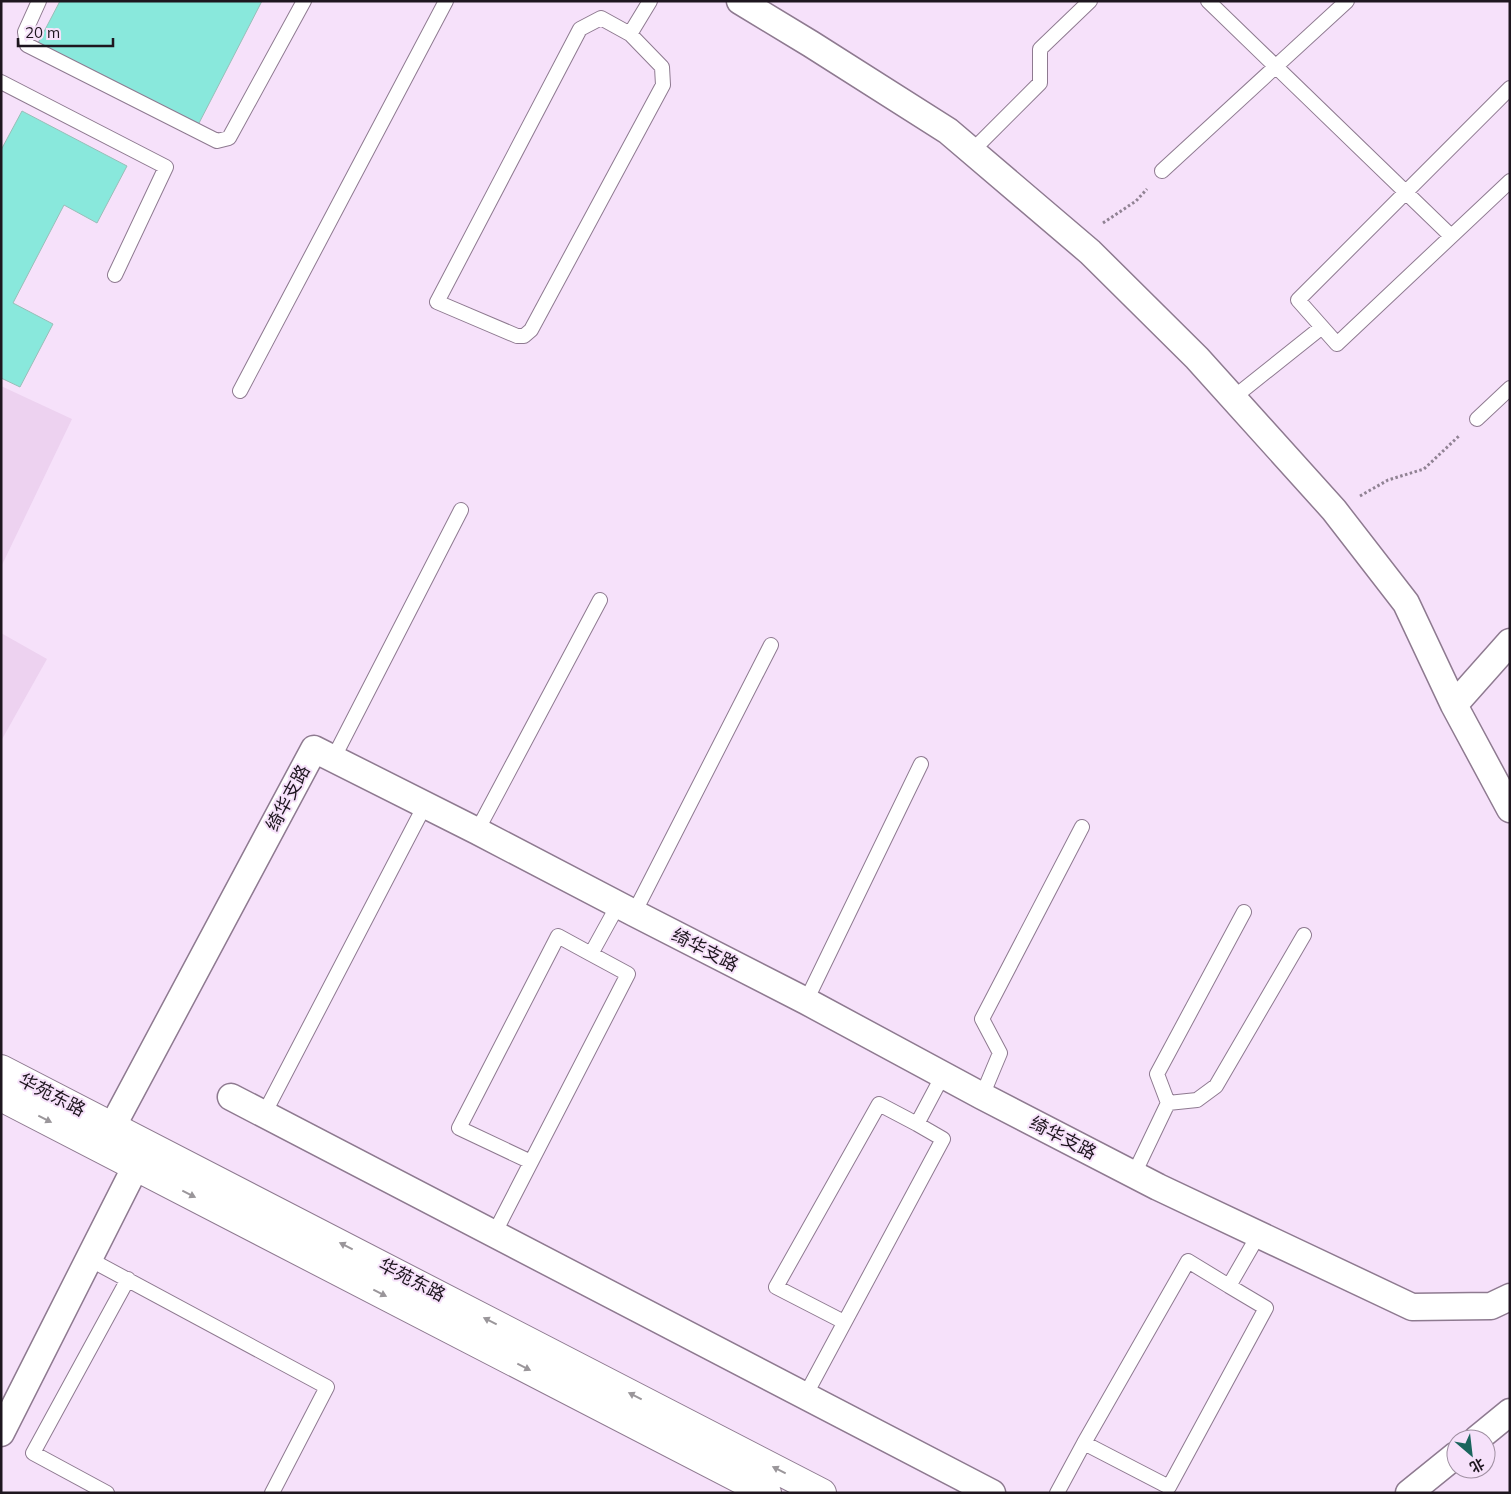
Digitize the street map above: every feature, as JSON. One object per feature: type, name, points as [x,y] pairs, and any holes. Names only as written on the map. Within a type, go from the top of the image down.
[{"type":"street","points":[[740,1],[948,131],[1076,240],[1197,358],[1334,510],[1406,603],[1454,705],[1510,810]]},
{"type":"street","points":[[1454,705],[1510,642]]},
{"type":"street","name":"绮华支路","points":[[106,1137],[314,749],[806,1001],[982,1096],[1134,1174],[1412,1307],[1491,1306],[1510,1297]]},
{"type":"street","name":"华苑东路","points":[[1,1069],[106,1137]]},
{"type":"street","name":"华苑东路","points":[[1,1097],[106,1137],[822,1493]]},
{"type":"street","points":[[231,1097],[992,1493]]},
{"type":"street","points":[[1,1433],[142,1155]]},
{"type":"street","name":"华苑东路","points":[[142,1155],[768,1493]]},
{"type":"street","points":[[1489,1429],[1510,1412]]},
{"type":"street","points":[[1410,1493],[1446,1464]]},
{"type":"lane","points":[[38,1],[25,32],[27,45],[216,141],[229,138],[304,1]]},
{"type":"lane","points":[[240,391],[446,1]]},
{"type":"lane","points":[[630,34],[650,1]]},
{"type":"lane","points":[[972,151],[1040,82],[1040,49],[1090,1]]},
{"type":"lane","points":[[1208,1],[1451,236]]},
{"type":"lane","points":[[1162,171],[1347,1]]},
{"type":"lane","points":[[601,18],[630,34],[662,67],[663,85],[531,330],[524,336],[516,336],[438,302],[580,29],[601,18]]},
{"type":"lane","points":[[1,82],[166,167],[115,276]]},
{"type":"lane","points":[[1510,88],[1298,300],[1337,344],[1510,181]]},
{"type":"lane","points":[[1233,398],[1322,327]]},
{"type":"lane","points":[[1477,419],[1510,388]]},
{"type":"lane","points":[[333,759],[461,510]]},
{"type":"lane","points":[[477,831],[600,600]]},
{"type":"lane","points":[[591,954],[626,909],[771,645]]},
{"type":"lane","points":[[806,1001],[921,764]]},
{"type":"lane","points":[[264,1114],[425,805]]},
{"type":"lane","points":[[982,1096],[1000,1054],[982,1019],[1082,827]]},
{"type":"lane","points":[[1134,1174],[1168,1103],[1157,1074],[1244,912]]},
{"type":"lane","points":[[1168,1103],[1197,1100],[1216,1086],[1304,935]]},
{"type":"lane","points":[[494,1234],[628,974],[558,936],[459,1128],[531,1162]]},
{"type":"lane","points":[[917,1124],[943,1075]]},
{"type":"lane","points":[[805,1396],[943,1139],[879,1104],[776,1287],[844,1322]]},
{"type":"lane","points":[[1229,1286],[1259,1234]]},
{"type":"lane","points":[[89,1258],[327,1386],[272,1493]]},
{"type":"lane","points":[[1057,1493],[1084,1443],[1188,1261],[1266,1308],[1167,1490],[1084,1443]]},
{"type":"lane","points":[[107,1493],[33,1454],[128,1280]]},
{"type":"path","points":[[1076,240],[1136,201],[1162,171]]},
{"type":"path","points":[[1334,510],[1388,480],[1424,469],[1477,419]]},
{"type":"shaded area","points":[[1,386],[72,419],[1,567]]},
{"type":"shaded area","points":[[1,633],[47,659],[1,741]]},
{"type":"building","points":[[60,1],[262,1],[197,127],[37,45]]},
{"type":"building","points":[[22,111],[127,166],[97,223],[64,205],[13,303],[53,324],[20,387],[1,378],[1,150]]}]
